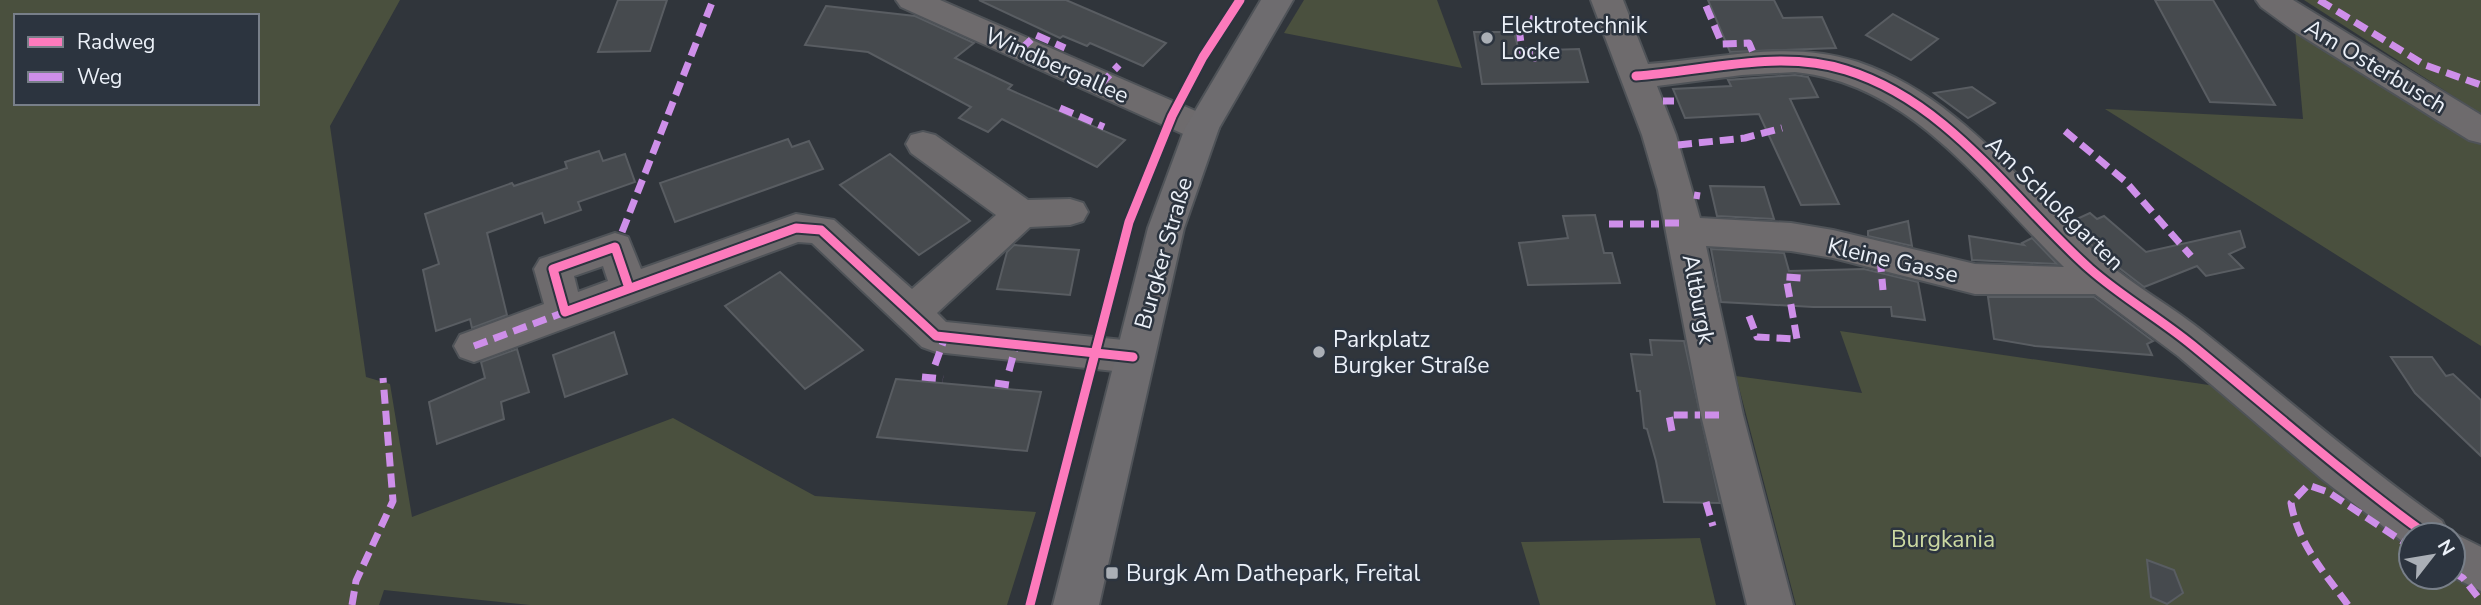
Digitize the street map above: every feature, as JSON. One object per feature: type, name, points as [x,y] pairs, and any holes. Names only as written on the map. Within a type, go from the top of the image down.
[{"type":"main road","name":"Burgker Straße","points":[[1076,605],[1133,357],[1166,228],[1202,128],[1277,0]]},
{"type":"street","name":"Windbergallee","points":[[912,0],[1202,128]]},
{"type":"street","name":"Altburgk","points":[[1606,0],[1669,163],[1686,231],[1722,415],[1770,605]]},
{"type":"street","name":"Am Osterbusch","points":[[2272,0],[2305,24],[2481,131]]},
{"type":"street","name":"Am Schloßgarten","points":[[1636,76],[1752,62],[1781,62],[1845,69],[1889,87],[1932,115],[1988,163],[2036,216],[2100,278],[2189,343],[2304,439],[2409,521]]},
{"type":"street","points":[[923,144],[1021,214],[1070,212]]},
{"type":"street","points":[[911,313],[1021,214]]},
{"type":"street","points":[[474,346],[565,312],[553,269],[615,247],[629,288],[796,228],[821,230],[883,284],[936,336],[1133,357]]},
{"type":"street","name":"Kleine Gasse","points":[[1686,231],[1791,237],[1833,244],[1975,279],[2088,282],[2100,278]]},
{"type":"green space","points":[[0,0],[400,0],[330,126],[366,377],[390,384],[412,517],[673,418],[815,496],[1036,512],[1007,605],[530,605],[384,590],[379,605],[0,605]]},
{"type":"green space","points":[[1304,0],[1437,0],[1462,68],[1284,33]]},
{"type":"green space","points":[[2304,0],[2481,0],[2481,114]]},
{"type":"green space","points":[[2295,30],[2481,132],[2481,346],[2105,109],[2303,119]]},
{"type":"green space","name":"Burgkania","points":[[1840,331],[2236,389],[2397,521],[2397,591],[2467,591],[2467,574],[2481,585],[2481,605],[1796,605],[1736,376],[1862,393]]},
{"type":"green space","points":[[1700,538],[1716,605],[1540,605],[1521,542]]},
{"type":"building","points":[[618,0],[667,0],[650,51],[598,52]]},
{"type":"building","points":[[979,0],[1066,0],[1166,43],[1143,66],[1090,43],[1087,46],[1063,36],[1060,38]]},
{"type":"building","points":[[1708,0],[1774,0],[1783,18],[1822,17],[1836,48],[1730,52]]},
{"type":"building","points":[[2155,0],[2213,0],[2275,105],[2210,102]]},
{"type":"building","points":[[826,6],[915,16],[974,43],[955,58],[1012,85],[1008,89],[1125,140],[1097,167],[1002,119],[988,132],[959,118],[971,107],[868,52],[805,45]]},
{"type":"building","points":[[1893,14],[1938,39],[1911,60],[1866,35]]},
{"type":"building","points":[[1474,32],[1514,32],[1519,51],[1579,49],[1588,82],[1482,84]]},
{"type":"building","points":[[1795,75],[1808,77],[1818,97],[1790,99],[1839,204],[1801,205],[1759,114],[1685,118],[1673,89],[1731,86],[1728,80]]},
{"type":"building","points":[[1972,87],[1995,103],[1968,118],[1934,93]]},
{"type":"building","points":[[788,139],[792,147],[809,141],[823,169],[675,222],[660,183]]},
{"type":"building","points":[[599,151],[603,161],[625,154],[635,182],[578,202],[581,210],[545,223],[542,213],[487,233],[507,315],[472,328],[470,319],[436,331],[423,270],[439,264],[425,214],[512,183],[514,186],[567,168],[565,162]]},
{"type":"building","points":[[890,154],[970,221],[919,255],[840,185]]},
{"type":"building","points":[[1710,186],[1764,187],[1774,219],[1717,216]]},
{"type":"building","points":[[2090,213],[2097,219],[2104,216],[2146,252],[2240,231],[2245,247],[2229,254],[2243,268],[2206,276],[2197,266],[2144,287],[2105,257],[2068,223]]},
{"type":"building","points":[[1595,215],[1604,253],[1612,253],[1620,283],[1528,285],[1519,243],[1568,238],[1563,216]]},
{"type":"building","points":[[1908,221],[1912,246],[1868,236],[1868,231]]},
{"type":"building","points":[[1969,236],[2024,245],[2022,243],[2032,238],[2057,264],[1972,260]]},
{"type":"building","points":[[1014,245],[1079,250],[1070,295],[997,289],[1007,252]]},
{"type":"building","points":[[1711,249],[1784,253],[1789,271],[1864,269],[1918,282],[1925,320],[1892,316],[1891,307],[1813,307],[1721,302]]},
{"type":"building","points":[[780,272],[863,350],[805,389],[725,306]]},
{"type":"building","points":[[1988,297],[2094,297],[2153,341],[2147,344],[2152,355],[2035,346],[1994,339]]},
{"type":"building","points":[[614,332],[627,374],[565,397],[553,355]]},
{"type":"building","points":[[1650,340],[1684,341],[1720,503],[1664,502],[1656,461],[1647,429],[1644,428],[1640,391],[1637,391],[1631,354],[1652,355]]},
{"type":"building","points":[[517,349],[529,392],[501,402],[504,419],[437,444],[429,402],[485,378],[481,362]]},
{"type":"building","points":[[2391,357],[2432,357],[2446,376],[2453,374],[2481,400],[2481,456],[2415,393]]},
{"type":"building","points":[[896,379],[1041,392],[1027,451],[877,437]]},
{"type":"building","points":[[2147,560],[2174,570],[2183,593],[2167,604],[2151,597]]},
{"type":"marked path","points":[[622,232],[713,0]]},
{"type":"marked path","points":[[2319,0],[2425,65],[2481,85]]},
{"type":"marked path","points":[[1706,6],[1722,44],[1749,43],[1757,62]]},
{"type":"marked path","points":[[1534,16],[1531,25],[1519,28],[1522,51],[1534,51],[1537,61]]},
{"type":"marked path","points":[[1021,49],[1036,35],[1065,48]]},
{"type":"marked path","points":[[1100,85],[1119,65]]},
{"type":"marked path","points":[[1663,101],[1674,101]]},
{"type":"marked path","points":[[1060,108],[1104,127]]},
{"type":"marked path","points":[[1678,145],[1745,138],[1782,128]]},
{"type":"marked path","points":[[2065,131],[2125,181],[2191,256]]},
{"type":"marked path","points":[[1694,195],[1700,196]]},
{"type":"marked path","points":[[1665,223],[1684,223]]},
{"type":"marked path","points":[[1609,224],[1659,224]]},
{"type":"marked path","points":[[1880,258],[1883,290]]},
{"type":"marked path","points":[[1749,316],[1757,337],[1797,339],[1786,277],[1801,278]]},
{"type":"marked path","points":[[474,346],[565,312]]},
{"type":"marked path","points":[[935,365],[945,337]]},
{"type":"marked path","points":[[1009,371],[1016,345]]},
{"type":"marked path","points":[[922,377],[943,379]]},
{"type":"marked path","points":[[352,605],[356,581],[393,501],[383,378]]},
{"type":"marked path","points":[[995,383],[1015,386]]},
{"type":"marked path","points":[[1672,431],[1669,415],[1700,415]]},
{"type":"marked path","points":[[1705,415],[1722,415]]},
{"type":"marked path","points":[[2348,605],[2304,545],[2293,518],[2291,503],[2308,485],[2328,492],[2397,538]]},
{"type":"marked path","points":[[1706,502],[1713,526]]},
{"type":"marked path","points":[[2467,583],[2481,601]]},
{"type":"cycle path","points":[[1030,605],[1089,367],[1129,222],[1172,116],[1203,57],[1240,0]]},
{"type":"cycle path","points":[[1636,76],[1795,61],[1847,70],[1884,85],[1949,129],[2061,242],[2102,279],[2192,345],[2337,467],[2408,521]]},
{"type":"cycle path","points":[[629,288],[615,247],[553,269],[565,312],[796,228],[821,230],[883,284],[936,336],[1133,357]]},
{"type":"place","name":"Elektrotechnik Locke","points":[[1487,38]]},
{"type":"place","name":"Parkplatz Burgker Straße","points":[[1319,352]]},
{"type":"place","name":"Burgk Am Dathepark, Freital","points":[[1112,573]]}]
